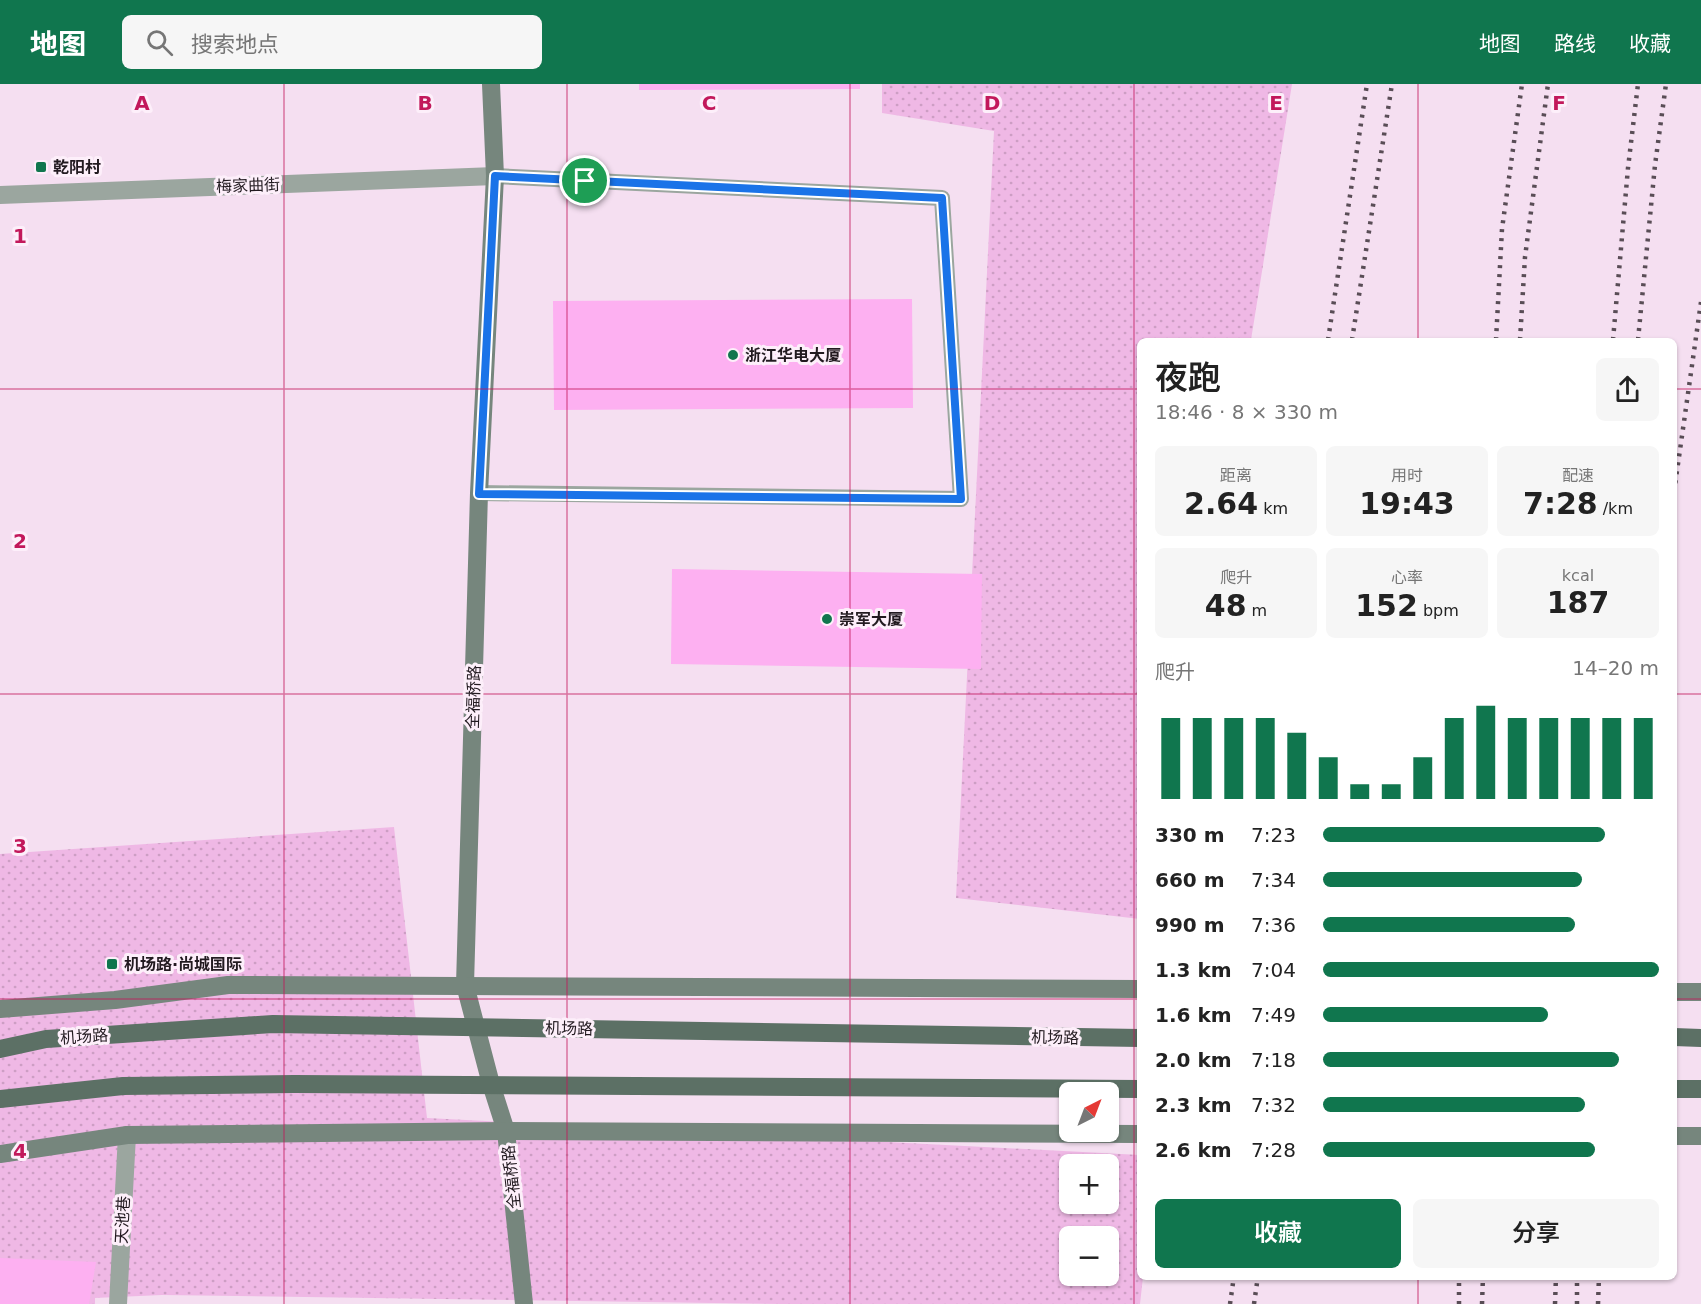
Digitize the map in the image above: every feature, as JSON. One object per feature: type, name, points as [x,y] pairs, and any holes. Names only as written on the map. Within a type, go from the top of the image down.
[{"type":"main road","name":"全福桥路","points":[[491,84],[495,176],[479,494],[465,985],[506,1131],[524,1304]]},
{"type":"main road","name":"机场路","points":[[0,1009],[115,1000],[228,985],[1137,989]]},
{"type":"main road","points":[[1677,992],[1701,992]]},
{"type":"main road","name":"机场路","points":[[0,1049],[46,1039],[273,1024],[1137,1038]]},
{"type":"main road","points":[[1677,1037],[1701,1038]]},
{"type":"main road","points":[[0,1099],[123,1086],[491,1084],[1137,1089]]},
{"type":"main road","points":[[1677,1089],[1701,1089]]},
{"type":"main road","points":[[0,1154],[127,1136],[506,1131],[1137,1134]]},
{"type":"main road","points":[[1677,1136],[1701,1136]]},
{"type":"street","name":"梅家曲街","points":[[0,195],[495,176]]},
{"type":"street","name":"天池巷","points":[[118,1304],[127,1136]]},
{"type":"lane","points":[[479,494],[961,499],[942,198],[495,176]]},
{"type":"shaded area","points":[[882,84],[1292,84],[1251,338],[1137,338],[1137,919],[956,898],[994,131],[882,113]]},
{"type":"shaded area","points":[[394,827],[427,1118],[1137,1155],[1137,1280],[1143,1280],[1140,1304],[782,1304],[162,1295],[95,1298],[95,1304],[0,1304],[0,854]]},
{"type":"building","points":[[639,84],[860,84],[860,89],[639,90]]},
{"type":"building","name":"浙江华电大厦","points":[[912,299],[913,408],[554,410],[553,301]]},
{"type":"building","name":"崇军大厦","points":[[672,569],[982,574],[981,669],[671,664]]},
{"type":"building","points":[[0,1258],[96,1262],[89,1304],[0,1304]]},
{"type":"railway","points":[[1328,338],[1367,84]]},
{"type":"railway","points":[[1352,338],[1392,84]]},
{"type":"railway","points":[[1496,338],[1502,229],[1522,84]]},
{"type":"railway","points":[[1520,338],[1525,257],[1548,84]]},
{"type":"railway","points":[[1613,338],[1638,84]]},
{"type":"railway","points":[[1638,338],[1655,165],[1666,84]]},
{"type":"railway","points":[[1677,471],[1701,302]]},
{"type":"railway","points":[[1230,1304],[1233,1280]]},
{"type":"railway","points":[[1254,1304],[1257,1280]]},
{"type":"railway","points":[[1459,1280],[1459,1304]]},
{"type":"railway","points":[[1482,1304],[1483,1280]]},
{"type":"railway","points":[[1555,1304],[1556,1280]]},
{"type":"railway","points":[[1577,1280],[1577,1304]]},
{"type":"railway","points":[[1598,1304],[1599,1280]]},
{"type":"place","name":"乾阳村","points":[[41,167]]},
{"type":"place","name":"浙江华电大厦","points":[[733,355]]},
{"type":"place","name":"崇军大厦","points":[[827,619]]},
{"type":"place","name":"机场路·尚城国际","points":[[112,964]]},
{"type":"route","points":[[495,176],[585,181],[942,198],[961,499],[479,494],[495,176]]}]
